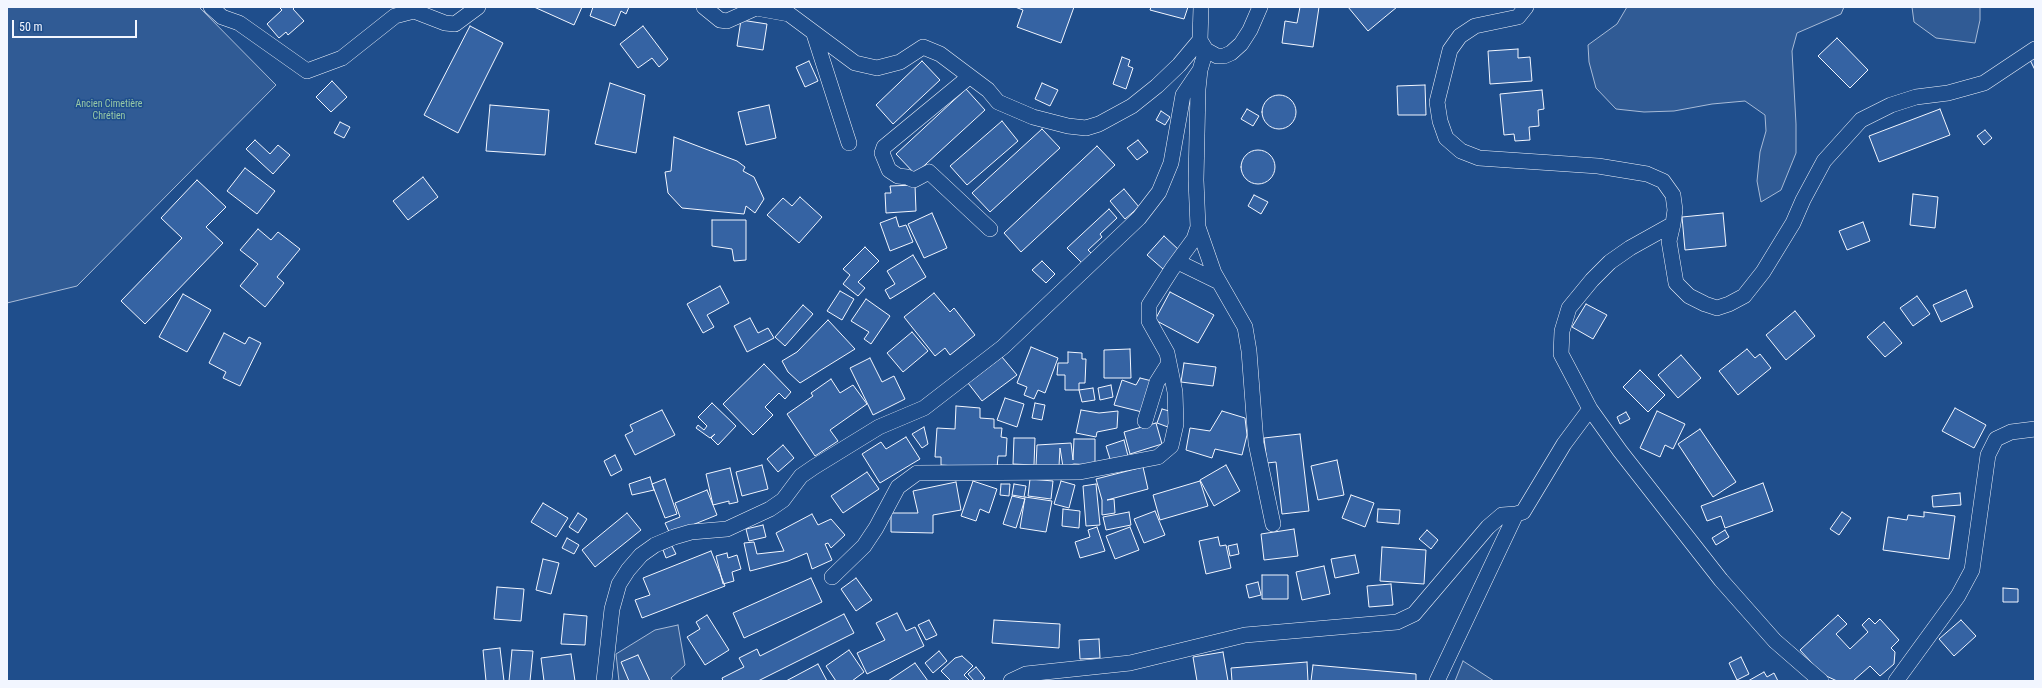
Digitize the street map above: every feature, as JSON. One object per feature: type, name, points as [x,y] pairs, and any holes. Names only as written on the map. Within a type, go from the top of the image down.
[{"type":"street","points":[[216,12],[234,7]]},
{"type":"street","points":[[216,12],[239,23],[287,59],[307,71],[342,58],[396,16],[414,11],[445,23],[455,24],[478,7]]},
{"type":"street","points":[[704,7],[720,20],[727,21],[756,8],[789,14],[855,63],[877,68],[900,62],[923,47],[940,54],[988,90],[998,102],[1034,117],[1068,126],[1086,128],[1099,124],[1132,106],[1203,45]]},
{"type":"street","points":[[1201,7],[1203,45],[1200,70],[1196,173],[1198,227],[1219,282],[1245,327],[1249,351],[1256,443],[1273,524]]},
{"type":"street","points":[[1203,45],[1217,56],[1224,56],[1231,53],[1241,44],[1250,30],[1260,7]]},
{"type":"street","points":[[1526,7],[1518,17],[1475,26],[1460,36],[1450,50],[1437,102],[1440,121],[1446,138],[1461,151],[1479,158],[1598,166],[1647,174],[1663,181],[1673,195],[1675,210],[1669,241],[1676,284],[1689,296],[1717,308],[1729,304],[1744,296],[1763,272],[1793,223],[1803,200],[1824,161],[1861,120],[1891,106],[1916,97],[1948,93],[1984,83],[2035,49]]},
{"type":"street","points":[[814,34],[849,143]]},
{"type":"street","points":[[604,681],[612,609],[619,584],[628,570],[641,555],[655,545],[674,537],[691,532],[727,529],[770,509],[783,500],[801,476],[819,463],[879,427],[924,408],[1003,347],[1139,218],[1159,192],[1171,163],[1183,95],[1200,70]]},
{"type":"street","points":[[969,77],[884,147],[882,153],[889,170],[898,176],[907,177],[914,180],[929,172],[990,229]]},
{"type":"street","points":[[1673,224],[1630,248],[1610,262],[1592,280],[1569,308],[1562,331],[1561,354],[1590,409],[1616,446],[1721,580],[1775,641],[1821,681]]},
{"type":"street","points":[[832,577],[864,546],[876,528],[898,487],[917,472],[1080,472],[1158,457],[1171,446],[1176,424],[1175,392],[1167,353],[1149,321],[1149,305],[1194,240],[1198,227]]},
{"type":"street","points":[[1178,262],[1219,282]]},
{"type":"street","points":[[1145,421],[1157,382],[1169,363]]},
{"type":"street","points":[[1012,681],[1026,674],[1130,663],[1245,635],[1397,622],[1414,614],[1488,527],[1502,515],[1523,512],[1564,444],[1590,409]]},
{"type":"street","points":[[1896,681],[1958,596],[1972,570],[1988,455],[1996,439],[2011,432],[2035,429]]},
{"type":"street","points":[[1437,681],[1516,514]]},
{"type":"green space","name":"Ancien Cimetière Chrétien","points":[[7,7],[199,7],[276,85],[77,286],[7,303]]},
{"type":"green space","points":[[1627,7],[1844,7],[1841,14],[1797,33],[1792,51],[1796,153],[1781,190],[1761,202],[1757,181],[1760,152],[1766,131],[1765,115],[1745,101],[1712,104],[1674,111],[1644,112],[1616,109],[1596,88],[1589,62],[1588,45],[1617,24]]},
{"type":"green space","points":[[1912,7],[1980,7],[1980,20],[1975,43],[1936,38],[1914,22]]},
{"type":"green space","points":[[678,625],[685,665],[671,678],[673,681],[619,681],[616,654],[655,630]]},
{"type":"green space","points":[[1463,661],[1494,681],[1455,681]]},
{"type":"building","points":[[279,7],[295,7],[293,9],[304,21],[288,35],[286,32],[279,38],[267,24],[282,10]]},
{"type":"building","points":[[534,7],[582,7],[574,25]]},
{"type":"building","points":[[593,7],[629,7],[626,14],[621,11],[615,26],[590,16]]},
{"type":"building","points":[[1015,7],[1074,7],[1061,43],[1017,27],[1023,10]]},
{"type":"building","points":[[1151,7],[1188,7],[1184,19],[1150,10]]},
{"type":"building","points":[[1300,7],[1319,7],[1313,47],[1282,43],[1285,21],[1297,23]]},
{"type":"building","points":[[1348,7],[1397,7],[1368,31]]},
{"type":"building","points":[[741,20],[767,24],[763,50],[737,46]]},
{"type":"building","points":[[470,26],[503,43],[458,133],[424,115]]},
{"type":"building","points":[[643,26],[668,59],[659,67],[652,58],[638,68],[620,44]]},
{"type":"building","points":[[1837,38],[1868,70],[1850,88],[1818,56]]},
{"type":"building","points":[[1518,49],[1518,58],[1530,57],[1532,81],[1490,84],[1488,51]]},
{"type":"building","points":[[1122,57],[1130,60],[1128,66],[1133,68],[1126,89],[1113,84]]},
{"type":"building","points":[[2035,57],[2035,70],[2030,60]]},
{"type":"building","points":[[809,61],[818,81],[805,87],[796,67]]},
{"type":"building","points":[[922,61],[940,80],[893,124],[876,105]]},
{"type":"building","points":[[332,81],[347,97],[331,112],[316,97]]},
{"type":"building","points":[[610,83],[645,95],[636,153],[595,144]]},
{"type":"building","points":[[1042,83],[1058,90],[1050,106],[1035,99]]},
{"type":"building","points":[[1425,85],[1426,115],[1398,115],[1397,86]]},
{"type":"building","points":[[966,89],[985,110],[915,174],[896,154]]},
{"type":"building","points":[[1542,90],[1544,109],[1538,110],[1539,126],[1529,127],[1530,140],[1515,141],[1514,134],[1504,135],[1500,94]]},
{"type":"building","points":[[1276,95],[1282,95],[1286,96],[1293,102],[1296,112],[1295,119],[1289,126],[1282,129],[1276,129],[1272,128],[1265,122],[1262,115],[1262,109],[1263,105],[1269,98]]},
{"type":"building","points":[[490,105],[549,110],[545,155],[486,151]]},
{"type":"building","points":[[769,105],[776,138],[746,145],[738,112]]},
{"type":"building","points":[[1247,109],[1259,116],[1253,126],[1241,119]]},
{"type":"building","points":[[1940,109],[1950,135],[1879,162],[1869,136]]},
{"type":"building","points":[[1161,111],[1170,117],[1165,125],[1156,120]]},
{"type":"building","points":[[1002,121],[1018,141],[967,185],[950,166]]},
{"type":"building","points":[[340,122],[350,127],[344,138],[334,133]]},
{"type":"building","points":[[1042,129],[1060,148],[990,212],[972,193]]},
{"type":"building","points":[[1985,130],[1992,138],[1984,145],[1977,136]]},
{"type":"building","points":[[674,137],[737,161],[745,167],[743,171],[754,177],[764,199],[755,213],[746,206],[744,214],[682,208],[668,193],[665,172],[671,171]]},
{"type":"building","points":[[255,140],[270,154],[278,145],[290,155],[273,174],[246,149]]},
{"type":"building","points":[[1138,140],[1148,152],[1137,160],[1127,148]]},
{"type":"building","points":[[1097,146],[1115,165],[1021,252],[1004,233]]},
{"type":"building","points":[[1261,150],[1270,155],[1274,160],[1274,174],[1270,179],[1265,183],[1255,184],[1251,183],[1242,174],[1241,164],[1242,160],[1251,151]]},
{"type":"building","points":[[245,168],[275,191],[257,214],[227,191]]},
{"type":"building","points":[[423,177],[438,197],[408,220],[393,201]]},
{"type":"building","points":[[197,180],[226,207],[206,227],[223,243],[145,324],[121,301],[182,238],[161,218]]},
{"type":"building","points":[[915,185],[916,211],[886,213],[885,193],[891,193],[890,186]]},
{"type":"building","points":[[1124,189],[1139,207],[1125,219],[1110,201]]},
{"type":"building","points":[[1913,194],[1938,197],[1935,228],[1910,225]]},
{"type":"building","points":[[1254,195],[1268,202],[1261,214],[1248,206]]},
{"type":"building","points":[[800,197],[822,217],[799,243],[767,215],[783,198],[792,206]]},
{"type":"building","points":[[1109,209],[1117,218],[1100,234],[1102,237],[1088,250],[1093,255],[1083,264],[1067,248]]},
{"type":"building","points":[[932,213],[947,248],[924,258],[908,224]]},
{"type":"building","points":[[1723,213],[1726,246],[1685,250],[1682,217]]},
{"type":"building","points":[[896,217],[899,227],[906,225],[913,242],[890,251],[880,223]]},
{"type":"building","points":[[712,220],[746,220],[746,260],[734,261],[732,249],[712,246]]},
{"type":"building","points":[[1863,222],[1870,241],[1847,250],[1839,231]]},
{"type":"building","points":[[258,229],[271,240],[278,232],[300,249],[277,277],[284,283],[265,307],[240,286],[258,264],[240,250]]},
{"type":"building","points":[[1164,236],[1180,251],[1163,269],[1147,255]]},
{"type":"building","points":[[865,247],[879,261],[858,282],[865,288],[858,296],[843,284],[850,275],[843,269]]},
{"type":"building","points":[[913,255],[926,277],[890,299],[885,290],[895,284],[887,271]]},
{"type":"building","points":[[1042,261],[1055,274],[1046,283],[1032,270]]},
{"type":"building","points":[[720,286],[729,303],[707,315],[714,327],[703,333],[687,304]]},
{"type":"building","points":[[1966,290],[1973,307],[1941,322],[1933,305]]},
{"type":"building","points":[[840,291],[854,299],[842,320],[827,311]]},
{"type":"building","points":[[1170,292],[1214,315],[1198,343],[1155,320]]},
{"type":"building","points":[[934,293],[950,312],[954,308],[975,335],[950,355],[945,348],[935,356],[904,317]]},
{"type":"building","points":[[183,294],[211,310],[187,352],[159,337]]},
{"type":"building","points":[[1917,296],[1930,314],[1913,326],[1900,308]]},
{"type":"building","points":[[866,299],[890,316],[871,344],[864,339],[869,332],[851,321]]},
{"type":"building","points":[[1586,304],[1607,315],[1593,339],[1572,327]]},
{"type":"building","points":[[803,305],[813,314],[785,346],[775,337]]},
{"type":"building","points":[[1795,311],[1815,336],[1786,360],[1766,335]]},
{"type":"building","points":[[750,318],[758,333],[768,328],[774,338],[747,352],[734,326]]},
{"type":"building","points":[[828,320],[855,349],[800,383],[788,372],[782,361],[797,352]]},
{"type":"building","points":[[1884,322],[1902,343],[1885,357],[1867,337]]},
{"type":"building","points":[[912,332],[928,351],[903,372],[887,353]]},
{"type":"building","points":[[224,333],[245,344],[249,337],[261,343],[240,386],[223,378],[226,372],[209,363]]},
{"type":"building","points":[[1031,347],[1058,358],[1045,393],[1038,390],[1034,399],[1024,395],[1027,387],[1017,383]]},
{"type":"building","points":[[1130,349],[1131,378],[1104,378],[1104,350]]},
{"type":"building","points":[[1747,349],[1755,358],[1760,354],[1771,368],[1738,395],[1719,371]]},
{"type":"building","points":[[1068,352],[1082,353],[1082,359],[1086,359],[1085,383],[1079,383],[1079,390],[1065,390],[1065,375],[1057,375],[1058,363],[1068,363]]},
{"type":"building","points":[[1681,355],[1701,378],[1678,398],[1658,375]]},
{"type":"building","points":[[1002,357],[1017,375],[982,401],[968,383]]},
{"type":"building","points":[[870,358],[882,382],[894,376],[905,399],[873,415],[850,368]]},
{"type":"building","points":[[1184,363],[1216,367],[1213,386],[1181,382]]},
{"type":"building","points":[[764,364],[791,392],[785,399],[779,393],[765,407],[773,415],[753,435],[723,404]]},
{"type":"building","points":[[1640,370],[1665,395],[1648,412],[1623,387]]},
{"type":"building","points":[[1140,378],[1152,381],[1142,412],[1114,405],[1122,380],[1136,385]]},
{"type":"building","points":[[831,379],[840,393],[853,385],[867,404],[830,430],[838,441],[815,456],[787,414],[813,396],[811,393]]},
{"type":"building","points":[[1111,385],[1113,397],[1100,400],[1098,388]]},
{"type":"building","points":[[1093,388],[1095,400],[1082,402],[1079,390]]},
{"type":"building","points":[[1005,398],[1024,404],[1017,427],[997,420]]},
{"type":"building","points":[[712,403],[736,426],[718,445],[711,438],[715,434],[710,438],[696,428],[698,425],[704,430],[707,426],[698,417]]},
{"type":"building","points":[[1035,403],[1045,405],[1042,420],[1032,418]]},
{"type":"building","points":[[956,406],[980,408],[980,418],[994,419],[994,428],[1002,428],[1001,437],[1007,438],[1006,456],[998,456],[997,469],[941,465],[941,457],[935,457],[937,428],[955,429]]},
{"type":"building","points":[[1955,408],[1986,425],[1974,448],[1942,431]]},
{"type":"building","points":[[1162,409],[1173,412],[1168,427],[1157,423]]},
{"type":"building","points":[[662,410],[675,435],[635,455],[625,435],[633,431],[630,425]]},
{"type":"building","points":[[1081,410],[1099,413],[1118,411],[1117,428],[1097,432],[1096,437],[1076,433]]},
{"type":"building","points":[[1222,411],[1245,418],[1247,435],[1242,455],[1215,449],[1212,458],[1186,450],[1190,428],[1210,431]]},
{"type":"building","points":[[1657,411],[1685,424],[1673,449],[1665,445],[1660,457],[1640,448]]},
{"type":"building","points":[[1626,412],[1630,419],[1620,424],[1617,417]]},
{"type":"building","points":[[1156,423],[1162,444],[1130,454],[1124,432]]},
{"type":"building","points":[[924,427],[928,444],[922,448],[912,434]]},
{"type":"building","points":[[1700,429],[1736,482],[1713,497],[1678,444]]},
{"type":"building","points":[[1300,434],[1309,511],[1282,514],[1276,462],[1267,463],[1264,438]]},
{"type":"building","points":[[906,437],[920,459],[880,483],[862,454],[881,442],[886,449]]},
{"type":"building","points":[[1014,438],[1035,438],[1034,465],[1013,464]]},
{"type":"building","points":[[1074,439],[1095,439],[1095,465],[1074,464],[1063,467],[1060,448],[1059,466],[1036,466],[1037,445],[1071,443],[1073,460]]},
{"type":"building","points":[[1124,440],[1128,456],[1111,462],[1106,446]]},
{"type":"building","points":[[783,445],[794,458],[778,472],[767,459]]},
{"type":"building","points":[[615,455],[622,470],[611,476],[604,461]]},
{"type":"building","points":[[1337,460],[1344,495],[1318,500],[1311,466]]},
{"type":"building","points":[[762,465],[768,489],[742,496],[736,472]]},
{"type":"building","points":[[1226,465],[1240,491],[1214,506],[1200,480]]},
{"type":"building","points":[[1143,467],[1148,489],[1107,500],[1114,499],[1115,513],[1102,515],[1102,500],[1096,479]]},
{"type":"building","points":[[730,468],[738,502],[729,504],[729,501],[713,505],[706,474]]},
{"type":"building","points":[[867,472],[879,489],[843,513],[831,496]]},
{"type":"building","points":[[650,477],[654,490],[632,495],[629,484]]},
{"type":"building","points":[[665,479],[677,514],[665,518],[652,484]]},
{"type":"building","points":[[1030,479],[1053,481],[1051,499],[1028,496]]},
{"type":"building","points":[[973,481],[997,489],[989,513],[980,509],[976,521],[961,516]]},
{"type":"building","points":[[1061,481],[1075,485],[1069,508],[1054,504]]},
{"type":"building","points":[[1200,481],[1208,506],[1160,520],[1153,495]]},
{"type":"building","points":[[956,482],[961,510],[933,515],[933,533],[891,532],[891,513],[918,513],[913,491]]},
{"type":"building","points":[[1763,483],[1773,511],[1725,528],[1721,516],[1707,521],[1701,506]]},
{"type":"building","points":[[1001,484],[1010,484],[1009,496],[1000,495]]},
{"type":"building","points":[[1014,484],[1026,486],[1024,497],[1012,495]]},
{"type":"building","points":[[1096,484],[1100,525],[1086,526],[1083,486]]},
{"type":"building","points":[[707,490],[717,515],[670,534],[665,523],[680,517],[675,503]]},
{"type":"building","points":[[1960,493],[1961,505],[1933,507],[1932,496]]},
{"type":"building","points":[[1351,495],[1374,503],[1365,527],[1342,518]]},
{"type":"building","points":[[1012,496],[1025,499],[1016,528],[1003,524]]},
{"type":"building","points":[[1025,497],[1052,501],[1046,532],[1020,528]]},
{"type":"building","points":[[543,503],[568,518],[556,537],[531,522]]},
{"type":"building","points":[[1063,509],[1080,511],[1079,528],[1062,526]]},
{"type":"building","points":[[1378,509],[1400,510],[1399,524],[1377,522]]},
{"type":"building","points":[[1155,511],[1165,535],[1144,543],[1134,519]]},
{"type":"building","points":[[1129,512],[1131,525],[1106,530],[1103,517]]},
{"type":"building","points":[[1842,512],[1851,518],[1839,535],[1830,529]]},
{"type":"building","points":[[1924,512],[1955,516],[1949,559],[1883,550],[1888,517],[1907,520],[1908,515],[1924,517]]},
{"type":"building","points":[[578,513],[587,519],[578,533],[569,527]]},
{"type":"building","points":[[627,513],[641,530],[595,567],[582,550]]},
{"type":"building","points":[[812,514],[818,525],[831,519],[845,535],[831,548],[828,543],[825,544],[832,560],[812,569],[807,553],[788,561],[750,571],[744,543],[754,542],[757,554],[784,551],[776,533]]},
{"type":"building","points":[[763,525],[766,537],[749,541],[746,529]]},
{"type":"building","points":[[1097,527],[1105,551],[1080,558],[1075,542],[1090,537],[1088,530]]},
{"type":"building","points":[[1130,527],[1139,550],[1115,559],[1106,536]]},
{"type":"building","points":[[1294,529],[1298,556],[1264,560],[1261,534]]},
{"type":"building","points":[[1427,530],[1438,540],[1431,549],[1419,539]]},
{"type":"building","points":[[1725,530],[1729,537],[1716,545],[1712,538]]},
{"type":"building","points":[[1218,537],[1220,546],[1226,545],[1231,568],[1206,574],[1199,541]]},
{"type":"building","points":[[567,538],[579,545],[574,554],[562,548]]},
{"type":"building","points":[[1237,544],[1239,554],[1230,556],[1228,546]]},
{"type":"building","points":[[672,546],[676,554],[666,558],[663,550]]},
{"type":"building","points":[[1382,547],[1426,550],[1424,584],[1380,581]]},
{"type":"building","points":[[711,551],[725,586],[642,618],[635,600],[650,595],[643,578]]},
{"type":"building","points":[[727,553],[728,558],[737,555],[741,569],[732,572],[734,581],[723,584],[716,556]]},
{"type":"building","points":[[1355,555],[1359,573],[1335,578],[1331,559]]},
{"type":"building","points":[[543,559],[559,563],[551,594],[536,590]]},
{"type":"building","points":[[1324,566],[1330,594],[1302,600],[1296,572]]},
{"type":"building","points":[[1262,575],[1288,575],[1288,599],[1262,599]]},
{"type":"building","points":[[811,578],[822,602],[744,638],[733,613]]},
{"type":"building","points":[[856,578],[872,600],[856,611],[841,589]]},
{"type":"building","points":[[1258,582],[1261,595],[1249,598],[1246,585]]},
{"type":"building","points":[[1391,584],[1393,605],[1369,607],[1367,586]]},
{"type":"building","points":[[497,587],[524,589],[521,621],[494,619]]},
{"type":"building","points":[[2003,588],[2018,589],[2018,602],[2003,602]]},
{"type":"building","points":[[897,613],[906,631],[915,627],[924,646],[867,674],[857,653],[885,640],[876,623]]},
{"type":"building","points":[[564,614],[587,616],[585,645],[561,644]]},
{"type":"building","points":[[844,614],[854,633],[758,681],[723,681],[722,678],[744,667],[739,658],[757,649],[760,656]]},
{"type":"building","points":[[707,615],[729,650],[705,665],[687,637],[700,629],[696,622]]},
{"type":"building","points":[[1838,615],[1847,624],[1836,634],[1850,649],[1868,632],[1862,625],[1869,618],[1875,624],[1880,619],[1899,640],[1891,648],[1895,652],[1894,664],[1880,676],[1870,666],[1853,681],[1837,681],[1822,674],[1800,650]]},
{"type":"building","points":[[929,620],[937,635],[926,640],[918,625]]},
{"type":"building","points":[[994,620],[1060,624],[1059,648],[992,643]]},
{"type":"building","points":[[1961,620],[1976,636],[1954,656],[1939,639]]},
{"type":"building","points":[[1099,639],[1100,658],[1080,659],[1079,640]]},
{"type":"building","points":[[500,648],[504,681],[486,681],[483,650]]},
{"type":"building","points":[[512,650],[533,651],[530,681],[509,681]]},
{"type":"building","points":[[849,650],[864,672],[852,681],[836,681],[826,666]]},
{"type":"building","points":[[939,651],[947,661],[933,673],[925,663]]},
{"type":"building","points":[[1223,652],[1228,681],[1197,681],[1193,657]]},
{"type":"building","points":[[571,654],[575,681],[544,681],[541,658]]},
{"type":"building","points":[[638,655],[650,681],[629,681],[621,662]]},
{"type":"building","points":[[962,656],[973,666],[964,675],[970,681],[951,681],[941,671],[955,658]]},
{"type":"building","points":[[1741,657],[1749,674],[1737,680],[1729,663]]},
{"type":"building","points":[[1307,662],[1308,681],[1232,681],[1231,668]]},
{"type":"building","points":[[915,663],[928,681],[888,681]]},
{"type":"building","points":[[818,664],[827,681],[786,681]]},
{"type":"building","points":[[1313,665],[1416,674],[1416,681],[1311,681]]},
{"type":"building","points":[[976,667],[985,678],[982,681],[974,681],[968,674]]},
{"type":"building","points":[[1764,672],[1767,677],[1774,673],[1778,681],[1748,681]]}]
